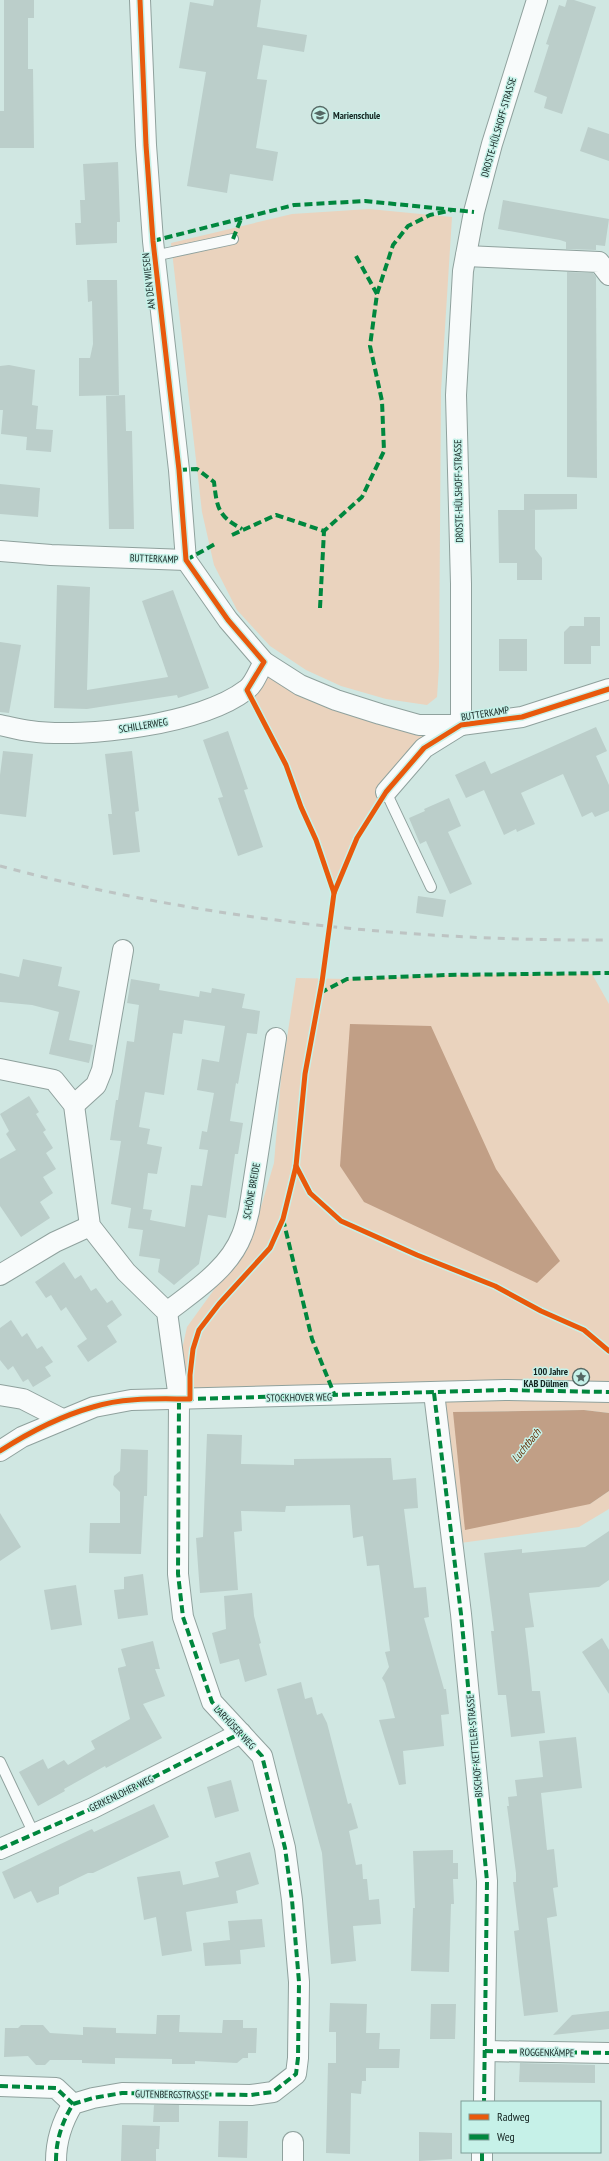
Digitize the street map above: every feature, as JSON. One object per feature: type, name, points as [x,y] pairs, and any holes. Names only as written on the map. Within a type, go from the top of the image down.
[{"type":"street","name":"AN DEN WIESEN","points":[[140,0],[146,145],[154,256],[179,470],[186,560]]},
{"type":"street","name":"DROSTE-HÜLSHOFF-STRASSE","points":[[461,725],[461,584],[456,395],[463,271],[474,212],[494,136],[537,0]]},
{"type":"street","points":[[466,256],[599,262],[609,275]]},
{"type":"street","name":"BUTTERKAMP","points":[[0,551],[51,555],[186,560],[228,620],[264,662],[300,685],[336,700],[419,725],[461,725],[522,717],[609,689]]},
{"type":"street","name":"SCHILLERWEG","points":[[0,725],[30,732],[59,733],[143,726],[184,718],[213,709],[247,690],[264,662]]},
{"type":"street","name":"BUTTERKAMP","points":[[386,792],[424,748],[461,725]]},
{"type":"street","points":[[74,1105],[96,1086],[102,1070],[124,950]]},
{"type":"street","name":"SCHÖNE BREIDE","points":[[167,1312],[211,1277],[227,1260],[242,1235],[249,1211],[276,1038]]},
{"type":"street","points":[[0,1069],[54,1080],[74,1105],[90,1226],[126,1272],[167,1312],[179,1398]]},
{"type":"street","points":[[0,1275],[55,1242],[90,1226]]},
{"type":"street","name":"STOCKHOVER WEG","points":[[0,1451],[22,1437],[94,1406],[131,1400],[505,1390],[609,1392]]},
{"type":"street","name":"BISCHOF-KETTELER-STRASSE","points":[[434,1393],[461,1614],[487,1880],[484,2101]]},
{"type":"street","points":[[0,1395],[23,1399],[62,1419]]},
{"type":"street","name":"LARHÜSER WEG","points":[[179,1398],[178,1574],[183,1617],[212,1702],[262,1756],[283,1841],[292,1900],[298,1962],[298,2058],[296,2074],[273,2092]]},
{"type":"street","name":"GERKENLOHER WEG","points":[[0,1849],[93,1808],[241,1733]]},
{"type":"street","name":"ROGGENKÄMPE","points":[[485,2051],[609,2053]]},
{"type":"street","points":[[0,2086],[56,2088],[73,2104],[62,2122],[56,2148],[56,2161]]},
{"type":"street","name":"GUTENBERGSTRASSE","points":[[73,2104],[93,2098],[122,2093],[251,2095],[273,2092]]},
{"type":"lane","points":[[154,256],[233,239]]},
{"type":"lane","points":[[386,792],[431,887]]},
{"type":"lane","points":[[0,1762],[34,1834]]},
{"type":"shaded area","points":[[369,209],[452,217],[441,391],[439,667],[437,697],[427,705],[386,699],[341,686],[306,670],[270,646],[237,610],[214,565],[202,512],[171,243],[292,214]]},
{"type":"shaded area","points":[[264,662],[300,685],[461,725],[386,792],[357,838],[334,893],[316,840],[301,807],[286,765],[247,690]]},
{"type":"shaded area","points":[[592,974],[609,1004],[609,1413],[584,1410],[454,1412],[590,1504],[609,1491],[609,1509],[579,1527],[453,1544],[434,1393],[179,1399],[179,1363],[187,1327],[252,1237],[274,1163],[281,1078],[296,978],[347,979],[446,975]]},
{"type":"water","points":[[350,1024],[431,1026],[496,1169],[560,1261],[537,1283],[364,1202],[340,1166]]},
{"type":"water","name":"Luchtbach","points":[[584,1410],[609,1413],[609,1491],[590,1504],[465,1530],[453,1412]]},
{"type":"building","points":[[4,0],[34,0],[34,18],[28,18],[28,69],[33,69],[34,148],[0,148],[0,111],[4,111]]},
{"type":"building","points":[[214,0],[261,0],[257,27],[307,35],[304,52],[263,45],[257,79],[267,80],[256,148],[278,152],[273,181],[230,174],[227,193],[187,186],[206,72],[179,68],[190,2],[213,6]]},
{"type":"building","points":[[567,0],[574,0],[596,7],[562,114],[544,108],[547,97],[534,92],[549,45],[546,44],[559,5],[565,7]]},
{"type":"building","points":[[588,127],[609,134],[609,161],[580,151]]},
{"type":"building","points":[[118,162],[120,222],[117,222],[117,243],[76,245],[75,223],[81,223],[80,200],[85,200],[83,164]]},
{"type":"building","points":[[503,200],[609,219],[605,246],[596,245],[596,250],[566,249],[566,242],[560,240],[498,229]]},
{"type":"building","points":[[567,272],[593,273],[596,277],[597,478],[567,477]]},
{"type":"building","points":[[87,280],[117,280],[119,395],[79,396],[79,358],[90,358],[93,344],[92,301],[88,302]]},
{"type":"building","points":[[9,365],[35,370],[32,405],[38,406],[36,429],[53,430],[51,452],[26,450],[27,437],[1,434],[3,410],[0,410],[0,366]]},
{"type":"building","points":[[125,395],[126,431],[132,431],[134,529],[109,529],[106,396]]},
{"type":"building","points":[[0,484],[40,488],[38,517],[0,514]]},
{"type":"building","points":[[524,494],[577,494],[577,509],[528,510],[535,510],[535,549],[542,558],[542,580],[517,580],[517,563],[499,563],[498,510],[524,510]]},
{"type":"building","points":[[57,585],[90,587],[87,690],[168,677],[142,601],[173,590],[209,688],[178,698],[177,695],[87,709],[54,708]]},
{"type":"building","points":[[584,617],[600,617],[600,646],[591,646],[591,664],[564,664],[564,632],[570,626],[584,626]]},
{"type":"building","points":[[499,639],[527,639],[527,671],[499,671]]},
{"type":"building","points":[[0,642],[21,645],[9,713],[0,712]]},
{"type":"building","points":[[596,727],[607,751],[596,756],[609,785],[609,811],[595,817],[592,812],[582,817],[563,774],[521,793],[535,824],[517,832],[516,829],[504,835],[484,790],[466,798],[455,775],[485,761],[491,774]]},
{"type":"building","points":[[228,731],[248,789],[244,790],[263,847],[238,856],[218,798],[223,797],[203,740]]},
{"type":"building","points":[[3,751],[33,754],[26,817],[0,814],[0,775]]},
{"type":"building","points":[[132,751],[139,811],[135,812],[140,852],[113,855],[108,814],[112,814],[105,754]]},
{"type":"building","points":[[449,798],[461,826],[448,832],[472,884],[450,894],[426,841],[420,844],[409,818],[425,811],[424,809]]},
{"type":"building","points":[[418,896],[446,900],[443,917],[416,913]]},
{"type":"building","points":[[23,959],[62,967],[58,986],[80,991],[69,1040],[93,1045],[89,1063],[49,1054],[59,1012],[32,1005],[0,1002],[0,973],[19,977]]},
{"type":"building","points":[[131,979],[160,984],[159,990],[199,997],[200,991],[211,993],[212,988],[245,994],[242,1008],[260,1011],[257,1034],[247,1033],[238,1084],[236,1083],[230,1121],[243,1123],[238,1154],[235,1154],[226,1218],[208,1215],[199,1264],[174,1285],[158,1272],[160,1259],[139,1256],[143,1230],[128,1228],[131,1208],[111,1204],[121,1141],[110,1140],[127,1041],[134,1042],[139,1005],[127,1003]],"holes":[[[184,1020],[225,1026],[219,1062],[202,1059],[197,1090],[214,1093],[207,1132],[202,1131],[199,1149],[208,1150],[202,1186],[191,1185],[185,1227],[150,1220],[152,1210],[143,1209],[148,1173],[157,1174],[162,1147],[147,1144],[150,1129],[139,1127],[145,1092],[164,1095],[173,1033],[182,1034]]]},
{"type":"building","points":[[29,1096],[39,1112],[36,1114],[46,1130],[43,1132],[53,1148],[46,1153],[56,1169],[43,1177],[53,1193],[40,1202],[50,1218],[21,1237],[0,1206],[0,1159],[16,1150],[6,1134],[9,1131],[0,1114]]},
{"type":"building","points":[[64,1262],[75,1279],[81,1275],[91,1291],[96,1288],[107,1303],[112,1300],[122,1315],[107,1326],[117,1342],[88,1362],[77,1346],[87,1339],[66,1307],[61,1311],[51,1295],[46,1298],[35,1282]]},
{"type":"building","points":[[11,1320],[22,1337],[27,1333],[37,1349],[42,1346],[53,1362],[45,1367],[51,1376],[33,1387],[28,1379],[23,1382],[13,1366],[8,1370],[0,1360],[0,1328]]},
{"type":"building","points":[[207,1434],[242,1435],[241,1464],[294,1465],[294,1459],[391,1458],[393,1480],[416,1478],[418,1508],[404,1509],[414,1588],[426,1587],[429,1617],[424,1618],[444,1689],[446,1689],[449,1714],[441,1715],[444,1746],[403,1751],[406,1784],[399,1785],[379,1720],[395,1718],[385,1683],[382,1678],[389,1667],[385,1652],[390,1651],[379,1565],[367,1566],[363,1536],[353,1538],[350,1505],[286,1506],[285,1512],[241,1511],[242,1531],[234,1532],[238,1590],[200,1593],[196,1538],[203,1537]]},
{"type":"building","points":[[121,1449],[148,1450],[147,1496],[144,1496],[141,1554],[89,1553],[90,1523],[120,1523],[120,1492],[113,1485],[114,1476],[120,1471]]},
{"type":"building","points":[[0,1513],[21,1547],[0,1561]]},
{"type":"building","points":[[609,1531],[609,1580],[599,1587],[529,1593],[534,1627],[525,1628],[532,1691],[540,1691],[545,1733],[511,1737],[506,1695],[498,1695],[491,1631],[494,1631],[484,1553],[522,1549],[522,1553],[585,1547]]},
{"type":"building","points":[[143,1574],[148,1615],[118,1619],[114,1590],[124,1589],[124,1577]]},
{"type":"building","points":[[76,1585],[82,1625],[51,1630],[44,1590]]},
{"type":"building","points":[[252,1593],[254,1616],[261,1643],[259,1644],[267,1675],[245,1682],[239,1659],[220,1664],[212,1633],[226,1629],[224,1596]]},
{"type":"building","points":[[602,1638],[609,1650],[609,1694],[582,1652]]},
{"type":"building","points":[[153,1641],[160,1669],[155,1669],[165,1696],[143,1704],[162,1738],[106,1768],[105,1766],[64,1789],[65,1791],[38,1806],[19,1772],[43,1759],[48,1769],[64,1760],[68,1765],[95,1749],[91,1741],[130,1719],[118,1670],[118,1668],[126,1666],[121,1649]]},
{"type":"building","points":[[301,1682],[305,1699],[312,1697],[317,1715],[322,1713],[327,1723],[348,1804],[351,1803],[358,1828],[349,1831],[356,1865],[362,1864],[363,1879],[367,1879],[369,1900],[379,1899],[381,1924],[353,1926],[356,1961],[331,1964],[322,1853],[277,1689]]},
{"type":"building","points":[[576,1737],[582,1788],[541,1793],[547,1850],[554,1849],[558,1887],[553,1888],[557,1916],[547,1918],[558,2012],[524,2016],[514,1931],[519,1930],[513,1882],[516,1882],[516,1873],[507,1806],[509,1806],[508,1797],[517,1796],[515,1780],[543,1777],[539,1741]]},
{"type":"building","points":[[231,1780],[239,1811],[215,1818],[207,1787]]},
{"type":"building","points":[[154,1804],[169,1837],[93,1873],[88,1873],[59,1887],[59,1894],[37,1903],[31,1891],[14,1899],[2,1872],[92,1829],[94,1832]]},
{"type":"building","points":[[453,1850],[453,1863],[458,1863],[458,1879],[453,1879],[454,1904],[451,1904],[449,1972],[411,1971],[413,1908],[415,1908],[413,1851]]},
{"type":"building","points":[[250,1852],[259,1884],[236,1891],[238,1903],[186,1912],[192,1951],[162,1956],[156,1917],[144,1920],[137,1877],[180,1871],[183,1885],[219,1877],[215,1862]]},
{"type":"building","points":[[262,1919],[265,1947],[240,1950],[241,1964],[205,1966],[203,1943],[230,1940],[228,1921]]},
{"type":"building","points":[[330,2003],[367,2004],[366,2033],[380,2033],[379,2049],[400,2049],[399,2068],[366,2068],[366,2081],[362,2081],[361,2094],[351,2093],[350,2154],[326,2153],[328,2063],[336,2063],[336,2032],[329,2032]]},
{"type":"building","points":[[431,2004],[456,2004],[455,2039],[430,2039]]},
{"type":"building","points":[[609,2011],[609,2029],[553,2035],[572,2015]]},
{"type":"building","points":[[157,2015],[180,2015],[179,2032],[222,2033],[223,2020],[243,2020],[243,2028],[257,2028],[256,2053],[248,2053],[248,2058],[243,2058],[237,2063],[195,2061],[195,2064],[172,2064],[172,2059],[115,2058],[115,2064],[82,2063],[82,2060],[50,2060],[45,2065],[36,2065],[28,2056],[4,2057],[5,2028],[18,2028],[21,2025],[43,2025],[50,2033],[83,2035],[83,2027],[116,2028],[116,2033],[156,2034]]},
{"type":"building","points":[[520,2063],[595,2065],[595,2083],[519,2082]]},
{"type":"building","points":[[154,2105],[179,2105],[179,2122],[153,2122]]},
{"type":"building","points":[[219,2121],[248,2121],[247,2158],[218,2157]]},
{"type":"building","points":[[122,2125],[160,2126],[159,2149],[156,2149],[156,2161],[121,2161]]},
{"type":"building","points":[[419,2132],[452,2133],[452,2159],[419,2161]]},
{"type":"railway","points":[[0,866],[150,900],[226,913],[302,923],[378,931],[455,936],[609,940]]},
{"type":"marked path","points":[[153,241],[294,205],[365,201],[474,212]]},
{"type":"marked path","points":[[232,535],[276,515],[324,531],[362,497],[384,451],[382,401],[370,346],[377,294],[393,245],[408,226],[430,215],[452,210]]},
{"type":"marked path","points":[[233,239],[241,219]]},
{"type":"marked path","points":[[356,256],[377,294]]},
{"type":"marked path","points":[[179,470],[197,469],[214,482],[216,498],[220,510],[228,520],[242,529]]},
{"type":"marked path","points":[[320,608],[324,531]]},
{"type":"marked path","points":[[186,560],[217,543]]},
{"type":"marked path","points":[[320,993],[347,979],[446,975],[609,973]]},
{"type":"marked path","points":[[283,1219],[312,1339],[335,1396]]},
{"type":"marked path","points":[[190,1395],[190,1399],[505,1390],[609,1392]]},
{"type":"marked path","points":[[434,1393],[461,1614],[487,1881],[484,2101]]},
{"type":"marked path","points":[[56,2161],[60,2131],[73,2104],[93,2098],[122,2093],[251,2095],[273,2092],[296,2074],[298,2058],[299,1982],[292,1900],[285,1848],[262,1756],[212,1702],[183,1617],[178,1574],[179,1399]]},
{"type":"marked path","points":[[0,1849],[93,1808],[241,1733]]},
{"type":"marked path","points":[[485,2051],[609,2053]]},
{"type":"marked path","points":[[0,2086],[56,2088],[73,2104]]},
{"type":"marked path","points":[[482,2153],[482,2161]]},
{"type":"cycle path","points":[[140,0],[146,145],[153,241],[179,470],[186,560],[228,620],[264,662],[247,690],[286,765],[301,807],[316,840],[334,893]]},
{"type":"cycle path","points":[[0,1451],[45,1426],[69,1415],[93,1407],[129,1400],[190,1399],[190,1375],[193,1349],[199,1330],[219,1304],[270,1248],[283,1219],[296,1166],[305,1074],[322,982],[334,893],[357,838],[386,792],[424,748],[461,725],[522,717],[609,689]]},
{"type":"cycle path","points":[[296,1166],[310,1193],[341,1221],[417,1255],[495,1286],[541,1311],[584,1330],[609,1351]]},
{"type":"place","name":"Marienschule","points":[[320,115]]},
{"type":"place","name":"100 Jahre KAB Dülmen","points":[[581,1377]]}]
